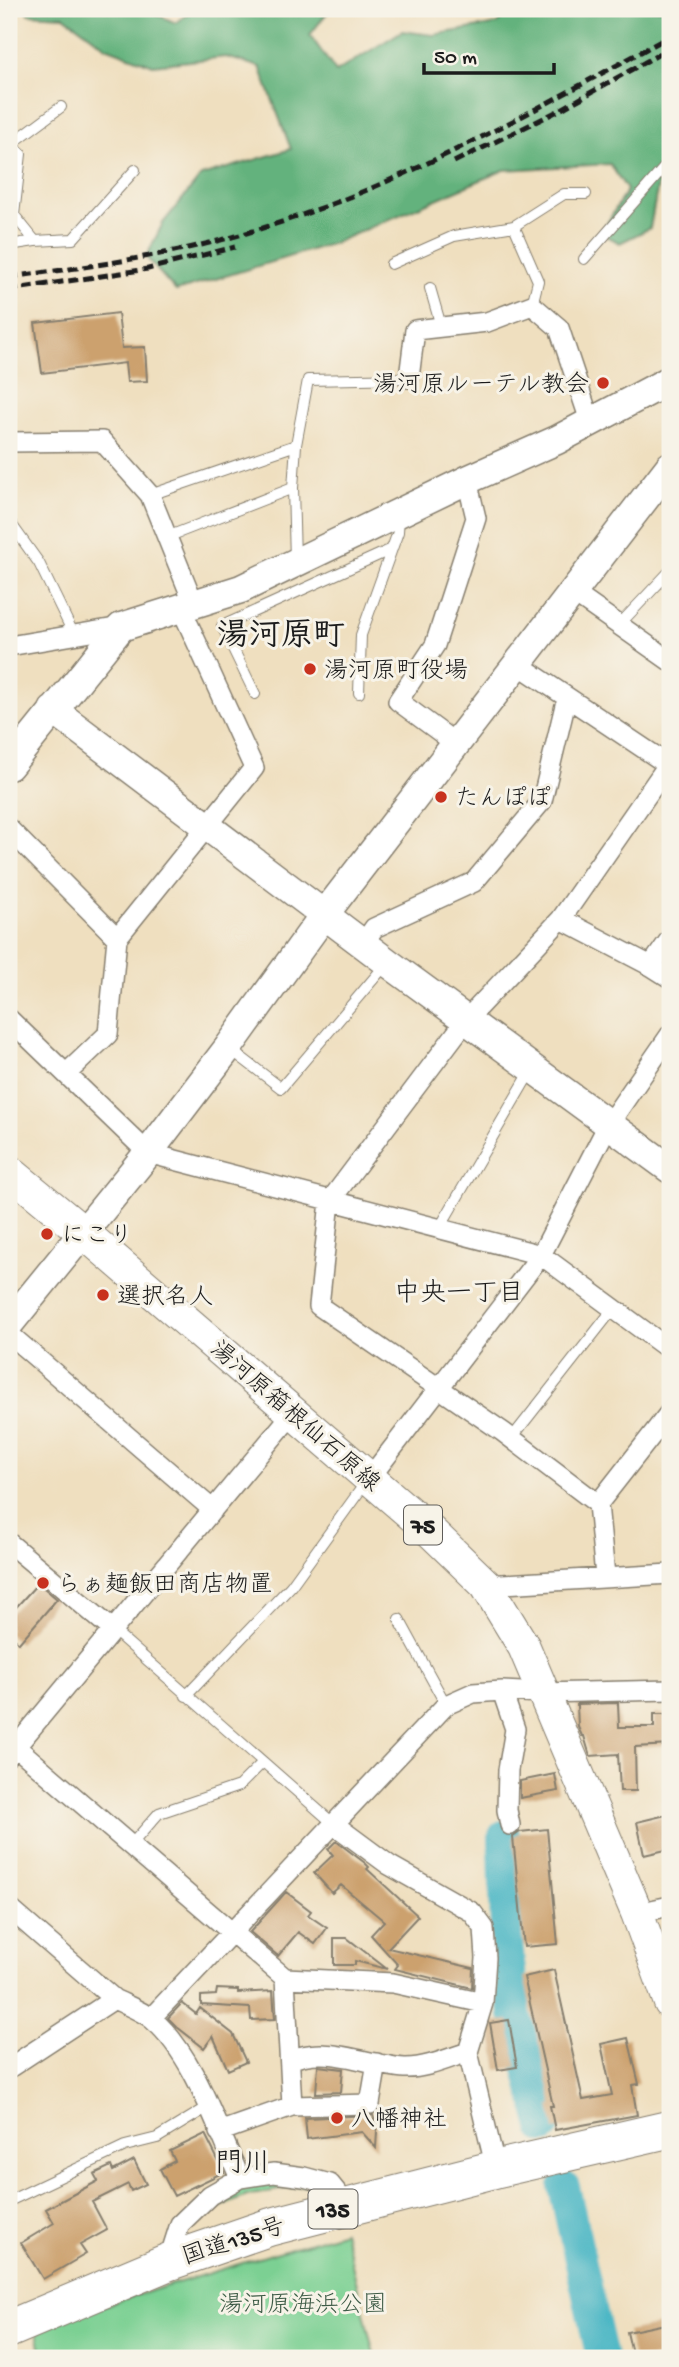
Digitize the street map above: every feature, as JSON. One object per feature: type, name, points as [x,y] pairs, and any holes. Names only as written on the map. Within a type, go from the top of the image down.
[{"type":"highway","name":"国道135号","points":[[9,2329],[168,2262],[270,2227],[347,2205],[670,2129]]},
{"type":"main road","name":"湯河原箱根仙石原線","points":[[9,1171],[426,1527],[486,1585],[524,1647],[637,1913],[670,2003]]},
{"type":"street","points":[[409,378],[415,330],[487,322],[532,305],[559,328],[590,421]]},
{"type":"street","points":[[9,646],[121,627],[241,589],[399,512],[557,440],[670,380]]},
{"type":"street","points":[[9,442],[102,441],[150,495],[167,537],[188,606],[254,768],[117,938],[108,1034],[66,1074]]},
{"type":"street","points":[[9,1324],[148,1153],[324,915],[670,466]]},
{"type":"street","points":[[455,743],[398,701],[435,645],[476,518],[467,480]]},
{"type":"street","points":[[572,592],[670,661]]},
{"type":"street","points":[[9,766],[121,627]]},
{"type":"street","points":[[519,664],[670,765],[561,919],[467,1019],[330,1201],[319,1306],[598,1504]]},
{"type":"street","points":[[363,944],[374,928],[474,883],[542,801],[567,697]]},
{"type":"street","points":[[53,710],[387,962],[670,1169]]},
{"type":"street","points":[[9,829],[117,938]]},
{"type":"street","points":[[561,919],[670,978]]},
{"type":"street","points":[[651,966],[670,939]]},
{"type":"street","points":[[9,1019],[148,1153],[541,1255],[670,1350]]},
{"type":"street","points":[[369,1479],[541,1255],[608,1125],[670,1035]]},
{"type":"street","points":[[9,1334],[213,1510]]},
{"type":"street","points":[[606,1576],[598,1504],[670,1412]]},
{"type":"street","points":[[293,1413],[11,1752],[130,1846],[285,1978],[393,1983],[483,2003]]},
{"type":"street","points":[[9,1542],[113,1630]]},
{"type":"street","points":[[486,1585],[670,1574]]},
{"type":"street","points":[[151,2018],[446,1705],[473,1693],[502,1691],[542,1693],[670,1690]]},
{"type":"street","points":[[502,1691],[515,1729],[509,1770],[507,1810],[510,1825]]},
{"type":"street","points":[[335,1825],[389,1865],[472,1912],[484,1928],[486,1958],[483,2003],[468,2052],[496,2169]]},
{"type":"street","points":[[637,1913],[670,1906]]},
{"type":"street","points":[[9,1908],[114,1999],[151,2018],[173,2043],[195,2075],[240,2178]]},
{"type":"street","points":[[285,1978],[292,2106]]},
{"type":"street","points":[[9,2068],[114,1999]]},
{"type":"street","points":[[291,2060],[322,2054],[407,2068],[427,2065],[468,2052]]},
{"type":"street","points":[[219,2132],[292,2106],[370,2104],[377,2063]]},
{"type":"street","points":[[168,2262],[180,2224],[210,2195],[240,2178],[274,2173],[304,2177],[330,2184],[347,2205]]},
{"type":"lane","points":[[35,241],[14,215],[20,154],[9,144],[61,107]]},
{"type":"lane","points":[[584,259],[670,160]]},
{"type":"lane","points":[[9,245],[73,239],[135,170]]},
{"type":"lane","points":[[391,264],[454,236],[514,226],[564,194],[586,194]]},
{"type":"lane","points":[[514,226],[538,281],[532,305]]},
{"type":"lane","points":[[430,288],[441,326]]},
{"type":"lane","points":[[295,562],[293,488],[296,445],[308,380],[409,378]]},
{"type":"lane","points":[[150,495],[296,445]]},
{"type":"lane","points":[[167,537],[293,488]]},
{"type":"lane","points":[[359,693],[361,635],[398,531],[399,512]]},
{"type":"lane","points":[[9,521],[39,563],[74,635]]},
{"type":"lane","points":[[255,694],[222,626],[392,549]]},
{"type":"lane","points":[[620,625],[670,571]]},
{"type":"lane","points":[[228,1048],[281,1088],[387,962]]},
{"type":"lane","points":[[440,1227],[532,1069]]},
{"type":"lane","points":[[511,1440],[614,1307]]},
{"type":"lane","points":[[186,1696],[291,1586],[369,1479]]},
{"type":"lane","points":[[399,1619],[446,1705]]},
{"type":"lane","points":[[113,1630],[335,1825]]},
{"type":"lane","points":[[130,1846],[159,1813],[239,1786],[263,1762]]},
{"type":"lane","points":[[9,2202],[125,2146],[157,2138],[208,2107]]},
{"type":"green space","points":[[25,9],[145,9],[176,23],[193,9],[330,9],[310,35],[336,72],[402,31],[433,35],[497,24],[510,9],[670,9],[670,153],[663,157],[650,228],[620,243],[601,233],[627,190],[610,164],[504,170],[334,243],[176,291],[146,257],[163,223],[201,176],[291,149],[260,67],[226,57],[153,65],[106,47],[64,16],[29,14]]},
{"type":"green space","points":[[273,2176],[314,2183],[247,2196],[190,2219],[238,2183]]},
{"type":"green space","name":"湯河原海浜公園","points":[[344,2232],[375,2358],[42,2358],[36,2326]]},
{"type":"building","points":[[118,313],[122,348],[145,347],[147,381],[127,382],[125,363],[42,373],[35,323]]},
{"type":"building","points":[[38,1583],[57,1599],[19,1643],[9,1634],[9,1615]]},
{"type":"building","points":[[618,1703],[619,1727],[654,1727],[654,1714],[669,1714],[670,1745],[635,1747],[636,1791],[620,1791],[618,1754],[590,1756],[584,1736],[578,1727],[577,1704]]},
{"type":"building","points":[[555,1774],[558,1791],[520,1798],[520,1781]]},
{"type":"building","points":[[670,1814],[670,1849],[644,1855],[637,1822]]},
{"type":"building","points":[[547,1829],[558,1944],[524,1947],[513,1837],[520,1832]]},
{"type":"building","points":[[336,1841],[365,1863],[369,1867],[367,1869],[418,1916],[388,1948],[473,1968],[472,1988],[395,1969],[398,1965],[371,1935],[384,1921],[341,1885],[332,1893],[314,1873],[333,1855],[328,1849]]},
{"type":"building","points":[[286,1892],[311,1911],[308,1915],[327,1928],[315,1944],[298,1932],[278,1956],[250,1932]]},
{"type":"building","points":[[334,1938],[347,1938],[387,1969],[355,1961],[355,1965],[334,1965]]},
{"type":"building","points":[[554,1970],[583,2100],[612,2095],[601,2044],[628,2038],[639,2084],[632,2085],[637,2115],[555,2130],[550,2106],[553,2106],[524,1977]]},
{"type":"building","points":[[217,1989],[238,1990],[238,1993],[273,1991],[275,2019],[251,2020],[250,2008],[201,2005],[201,1996],[216,1995]]},
{"type":"building","points":[[182,2003],[196,2014],[200,2008],[233,2034],[246,2062],[228,2070],[213,2036],[204,2048],[177,2027],[168,2018]]},
{"type":"building","points":[[509,2020],[517,2067],[498,2070],[490,2023]]},
{"type":"building","points":[[318,2066],[343,2069],[341,2092],[316,2093]]},
{"type":"building","points":[[373,2115],[377,2131],[376,2148],[362,2132],[307,2139],[305,2118]]},
{"type":"building","points":[[205,2134],[224,2172],[174,2196],[160,2169],[175,2161],[170,2151]]},
{"type":"building","points":[[134,2160],[146,2184],[131,2191],[128,2184],[92,2202],[107,2230],[80,2245],[86,2254],[43,2279],[21,2243],[54,2223],[46,2209],[98,2181],[94,2174],[111,2166],[113,2171]]},
{"type":"building","points":[[670,2323],[670,2358],[633,2358],[627,2332]]},
{"type":"waterway","points":[[504,1836],[506,1936],[515,2014],[544,2127]]},
{"type":"waterway","points":[[564,2187],[602,2358]]},
{"type":"railway","points":[[9,277],[98,265],[185,249],[299,216],[355,195],[462,147],[670,36]]},
{"type":"railway","points":[[454,162],[558,111],[670,48]]},
{"type":"railway","points":[[9,290],[148,269],[235,247]]},
{"type":"place","name":"湯河原ルーテル教会","points":[[603,383]]},
{"type":"place","name":"湯河原町役場","points":[[310,669]]},
{"type":"place","name":"たんぽぽ","points":[[441,797]]},
{"type":"place","name":"にこり","points":[[47,1234]]},
{"type":"place","name":"選択名人","points":[[103,1295]]},
{"type":"place","name":"らぁ麺飯田商店物置","points":[[43,1583]]},
{"type":"place","name":"八幡神社","points":[[337,2118]]},
{"type":"district","name":"湯河原町","points":[[281,633]]},
{"type":"district","name":"中央一丁目","points":[[459,1291]]},
{"type":"district","name":"門川","points":[[243,2161]]}]
